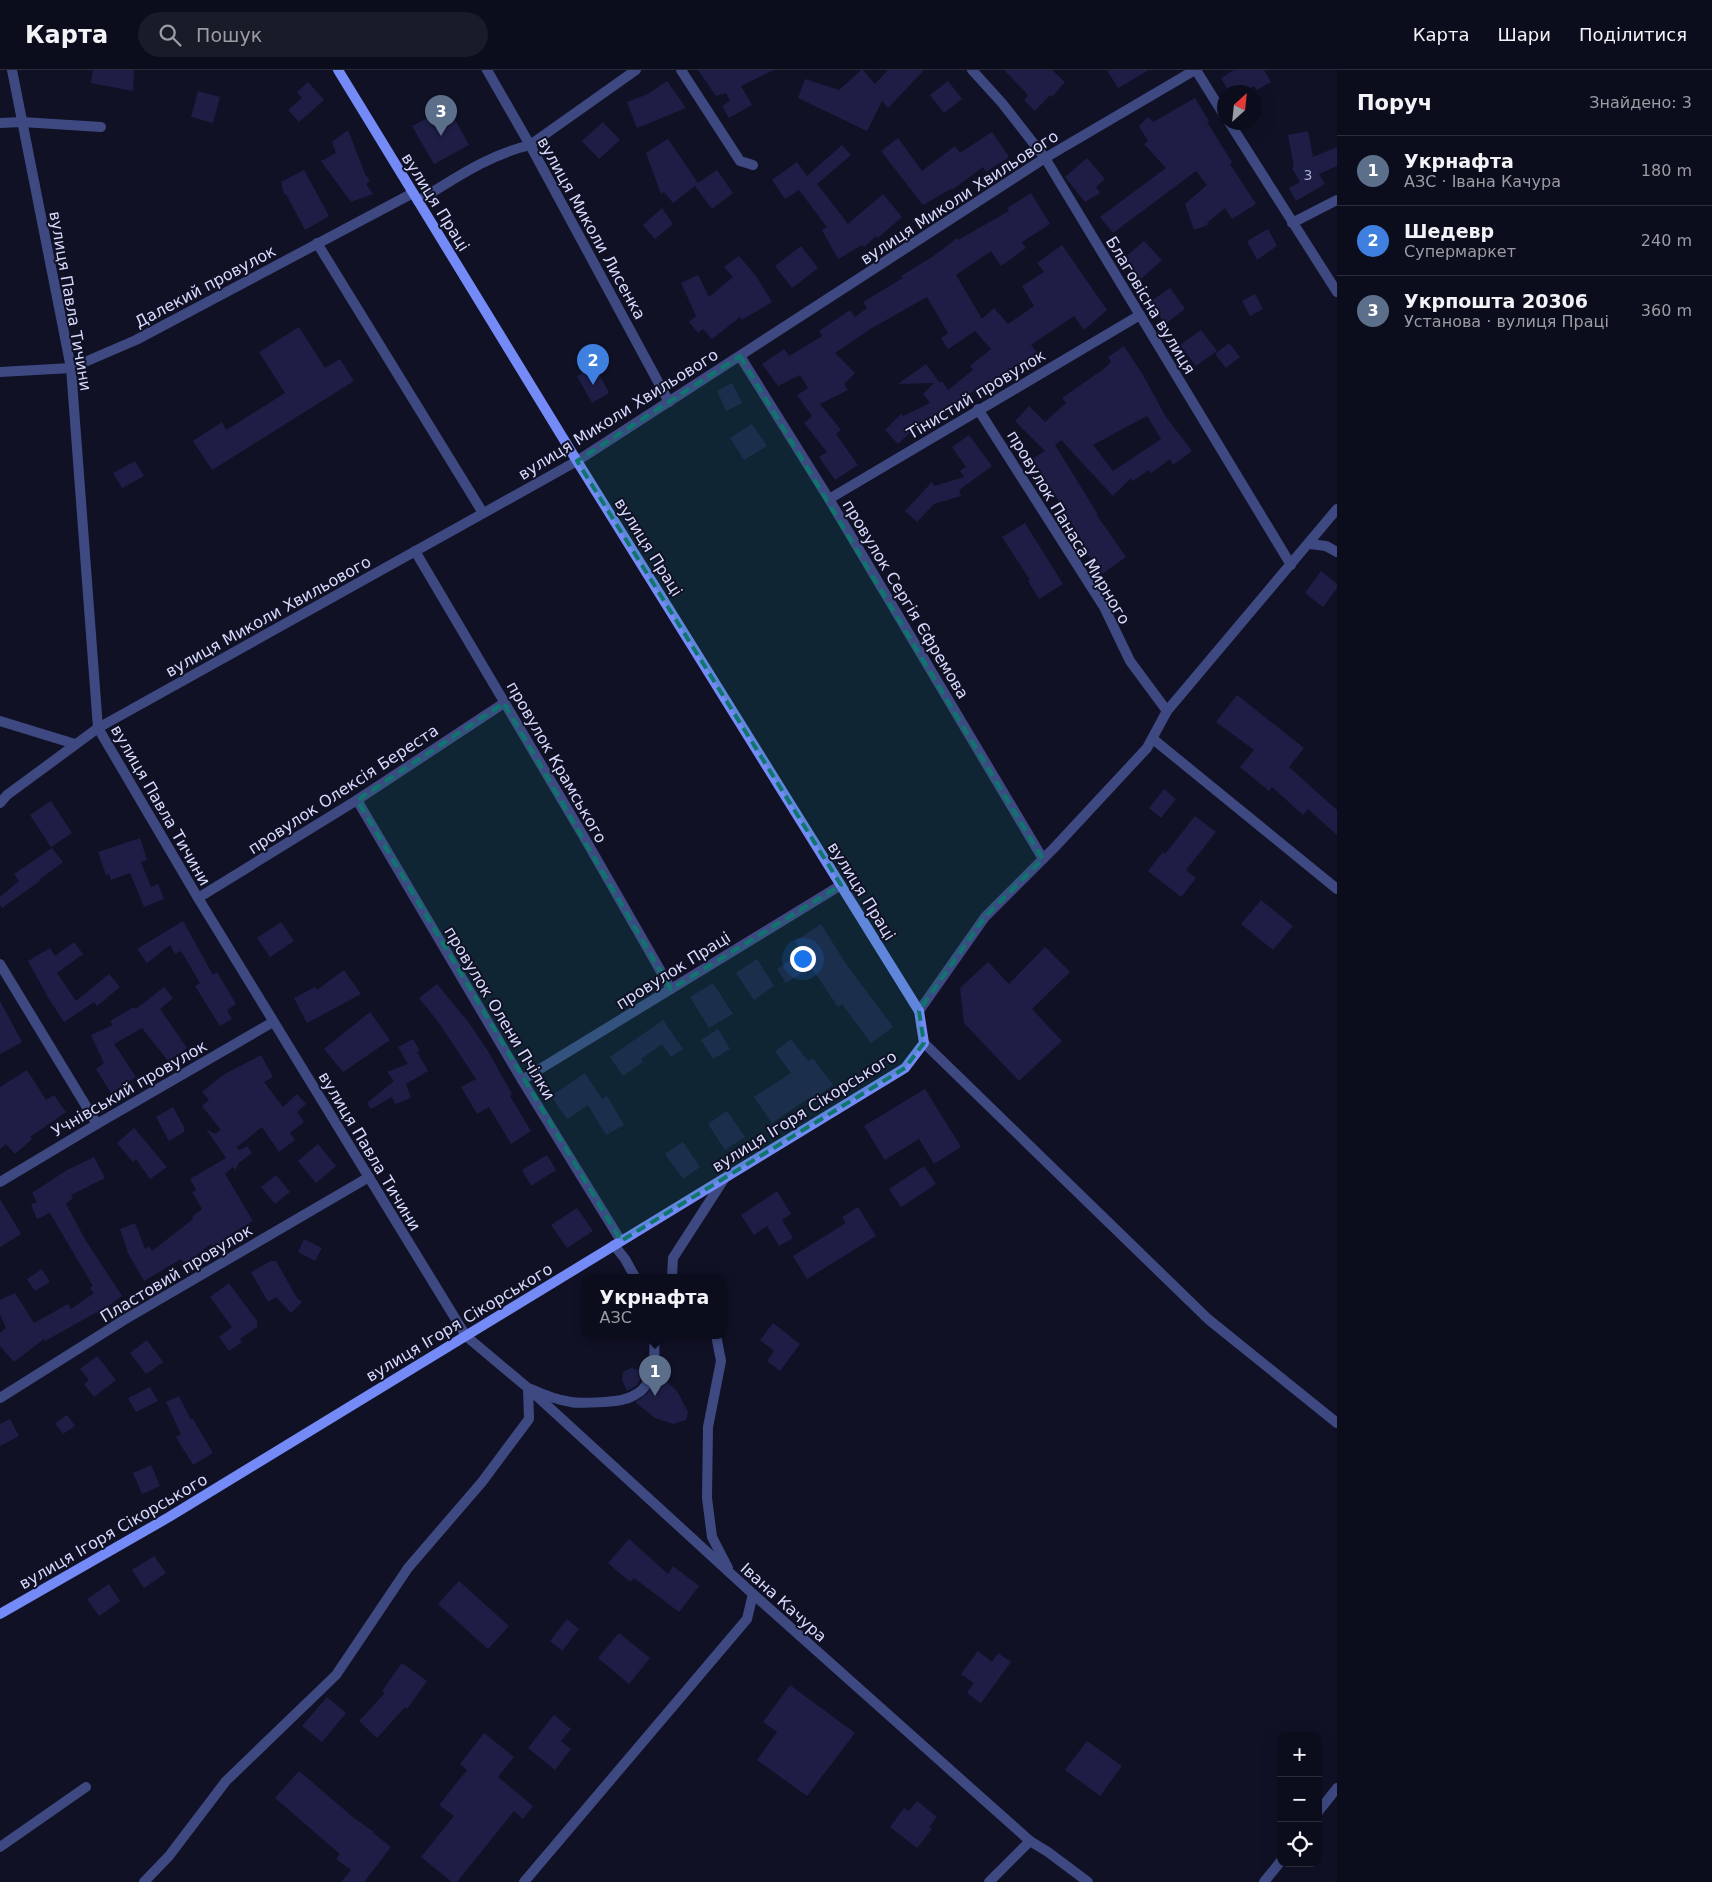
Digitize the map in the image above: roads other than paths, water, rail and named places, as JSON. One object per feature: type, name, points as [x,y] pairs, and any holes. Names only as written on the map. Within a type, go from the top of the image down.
[{"type":"main road","name":"вулиця Праці","points":[[338,70],[577,461],[919,1011],[924,1043]]},
{"type":"main road","name":"вулиця Ігоря Сікорського","points":[[0,1614],[169,1517],[905,1068],[924,1043]]},
{"type":"street","name":"вулиця Павла Тичини","points":[[12,70],[71,368],[98,728],[198,898],[466,1336]]},
{"type":"street","name":"вулиця Миколи Лисенка","points":[[487,70],[530,145],[669,402]]},
{"type":"street","name":"Далекий провулок","points":[[0,372],[71,368],[136,340],[317,243],[415,197],[487,159],[530,145],[636,70]]},
{"type":"street","points":[[682,70],[740,161],[753,165]]},
{"type":"street","name":"Благовісна вулиця","points":[[972,70],[1002,103],[1045,158],[1291,565]]},
{"type":"street","points":[[1196,70],[1217,104]]},
{"type":"street","name":"вулиця Миколи Хвильового","points":[[0,803],[7,795],[98,728],[577,461],[1045,158],[1196,70]]},
{"type":"street","points":[[0,123],[22,122],[101,128]]},
{"type":"street","points":[[1234,130],[1337,292]]},
{"type":"street","points":[[1292,223],[1337,200]]},
{"type":"street","points":[[317,243],[483,513]]},
{"type":"street","name":"Тінистий провулок","points":[[829,499],[978,409],[1140,315]]},
{"type":"street","name":"провулок Сергія Єфремова","points":[[740,356],[829,499],[1043,859]]},
{"type":"street","name":"провулок Панаса Мирного","points":[[978,409],[1104,607],[1130,661],[1167,711]]},
{"type":"street","points":[[919,1011],[985,917],[1043,859],[1147,748],[1167,711],[1240,622],[1310,544],[1337,509]]},
{"type":"street","points":[[1310,544],[1326,546],[1337,552]]},
{"type":"street","name":"провулок Крамського","points":[[415,551],[671,989]]},
{"type":"street","name":"провулок Олексія Береста","points":[[198,898],[357,800],[504,703]]},
{"type":"street","points":[[0,721],[75,744]]},
{"type":"street","points":[[1152,739],[1337,889]]},
{"type":"street","name":"провулок Олени Пчілки","points":[[357,800],[522,1080],[633,1274]]},
{"type":"street","name":"провулок Праці","points":[[522,1080],[841,885]]},
{"type":"street","points":[[0,964],[97,1124]]},
{"type":"street","name":"Учнівський провулок","points":[[0,1182],[274,1022]]},
{"type":"street","points":[[924,1043],[1208,1319],[1337,1423]]},
{"type":"street","name":"Пластовий провулок","points":[[0,1398],[124,1320],[368,1177]]},
{"type":"street","points":[[672,1274],[673,1258],[724,1179]]},
{"type":"street","name":"Івана Качура","points":[[466,1336],[528,1388],[753,1594],[1030,1841],[1088,1882]]},
{"type":"street","points":[[144,1882],[169,1856],[226,1781],[336,1675],[408,1568],[482,1482],[529,1419],[528,1388],[549,1397],[574,1403],[626,1399],[642,1390],[649,1379],[653,1366],[654,1339]]},
{"type":"street","points":[[717,1339],[721,1361],[708,1427],[707,1498],[712,1537],[731,1574]]},
{"type":"street","points":[[524,1882],[747,1619],[753,1594]]},
{"type":"street","points":[[0,1848],[86,1787]]},
{"type":"street","points":[[1322,1807],[1337,1788]]},
{"type":"street","points":[[989,1882],[1030,1841]]},
{"type":"street","points":[[1264,1882],[1277,1866]]},
{"type":"place","name":"Укрпошта 20306","points":[[441,136]]},
{"type":"place","name":"Шедевр","points":[[593,385]]},
{"type":"place","name":"Укрнафта","points":[[655,1396]]}]
